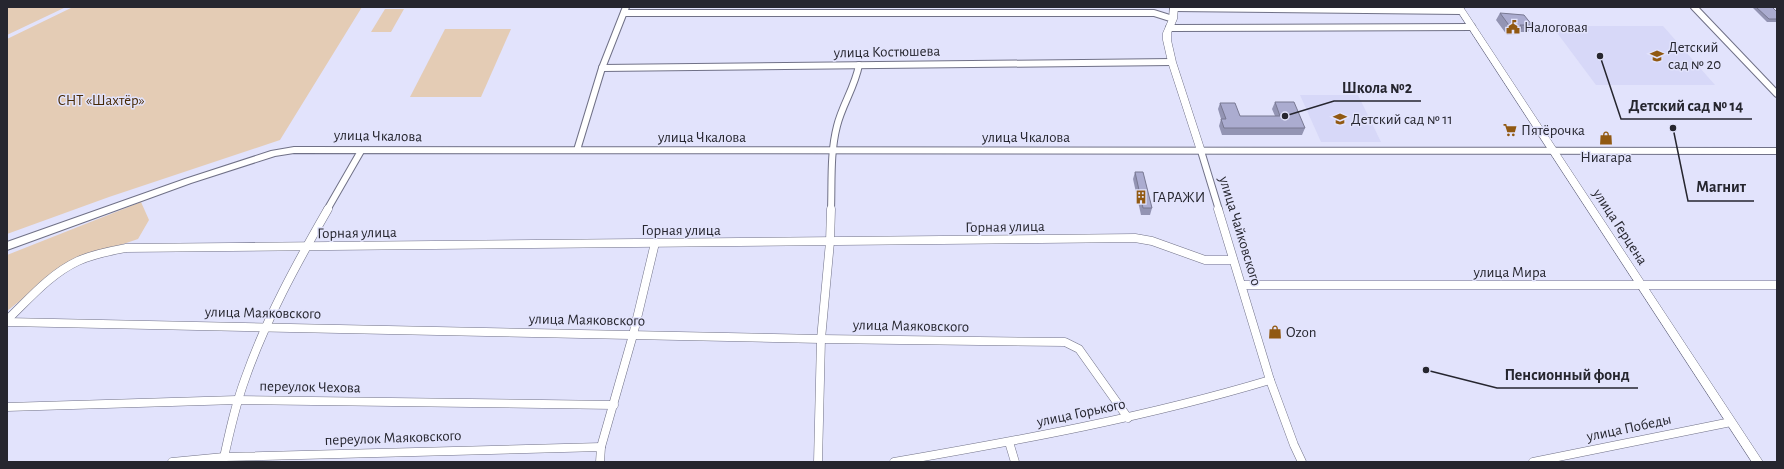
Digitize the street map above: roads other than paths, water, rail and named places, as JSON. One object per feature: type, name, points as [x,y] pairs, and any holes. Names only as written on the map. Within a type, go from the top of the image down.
[{"type":"main road","name":"улица Чкалова","points":[[7,246],[181,183],[274,153],[294,150],[1777,151]]},
{"type":"street","points":[[1694,7],[1777,94]]},
{"type":"street","points":[[1174,8],[1460,9]]},
{"type":"street","name":"улица Чайковского","points":[[1174,8],[1173,19],[1166,40],[1172,62],[1201,151],[1270,380],[1294,445],[1302,462]]},
{"type":"street","name":"улица Герцена","points":[[1460,9],[1758,462]]},
{"type":"street","points":[[577,150],[602,68],[625,10],[1154,13],[1173,19]]},
{"type":"street","points":[[1169,28],[1472,27]]},
{"type":"street","name":"улица Костюшева","points":[[602,68],[1172,62]]},
{"type":"street","points":[[818,462],[821,339],[830,242],[832,151],[837,125],[856,80],[859,65]]},
{"type":"street","points":[[224,459],[237,400],[249,364],[306,247],[361,151]]},
{"type":"street","name":"Горная улица","points":[[7,321],[60,271],[78,261],[106,252],[126,248],[1135,238],[1152,241],[1205,260],[1233,260]]},
{"type":"street","points":[[600,462],[601,447],[633,335],[655,243]]},
{"type":"street","name":"улица Мира","points":[[1242,285],[1777,285]]},
{"type":"street","name":"улица Маяковского","points":[[7,321],[821,339],[1065,342],[1079,349],[1128,418]]},
{"type":"street","name":"улица Горького","points":[[894,462],[1009,442],[1128,418],[1216,397],[1270,380]]},
{"type":"street","name":"переулок Чехова","points":[[7,407],[237,400],[614,405]]},
{"type":"street","name":"улица Победы","points":[[1533,462],[1732,422]]},
{"type":"street","points":[[1009,442],[1015,462]]},
{"type":"street","name":"переулок Маяковского","points":[[172,462],[601,447]]},
{"type":"place","name":"Налоговая","points":[[1513,27]]},
{"type":"place","name":"Детский сад № 14","points":[[1600,56]]},
{"type":"place","name":"Детский сад № 20","points":[[1657,56]]},
{"type":"place","name":"Школа №2","points":[[1285,116]]},
{"type":"place","name":"Детский сад № 11","points":[[1340,119]]},
{"type":"place","name":"Магнит","points":[[1673,128]]},
{"type":"place","name":"Пятёрочка","points":[[1510,130]]},
{"type":"place","name":"Ниагара","points":[[1606,138]]},
{"type":"place","name":"ГАРАЖИ","points":[[1141,197]]},
{"type":"place","name":"Ozon","points":[[1275,332]]},
{"type":"place","name":"Пенсионный фонд","points":[[1426,370]]},
{"type":"park label","name":"СНТ «Шахтёр»","points":[[101,100]]}]
